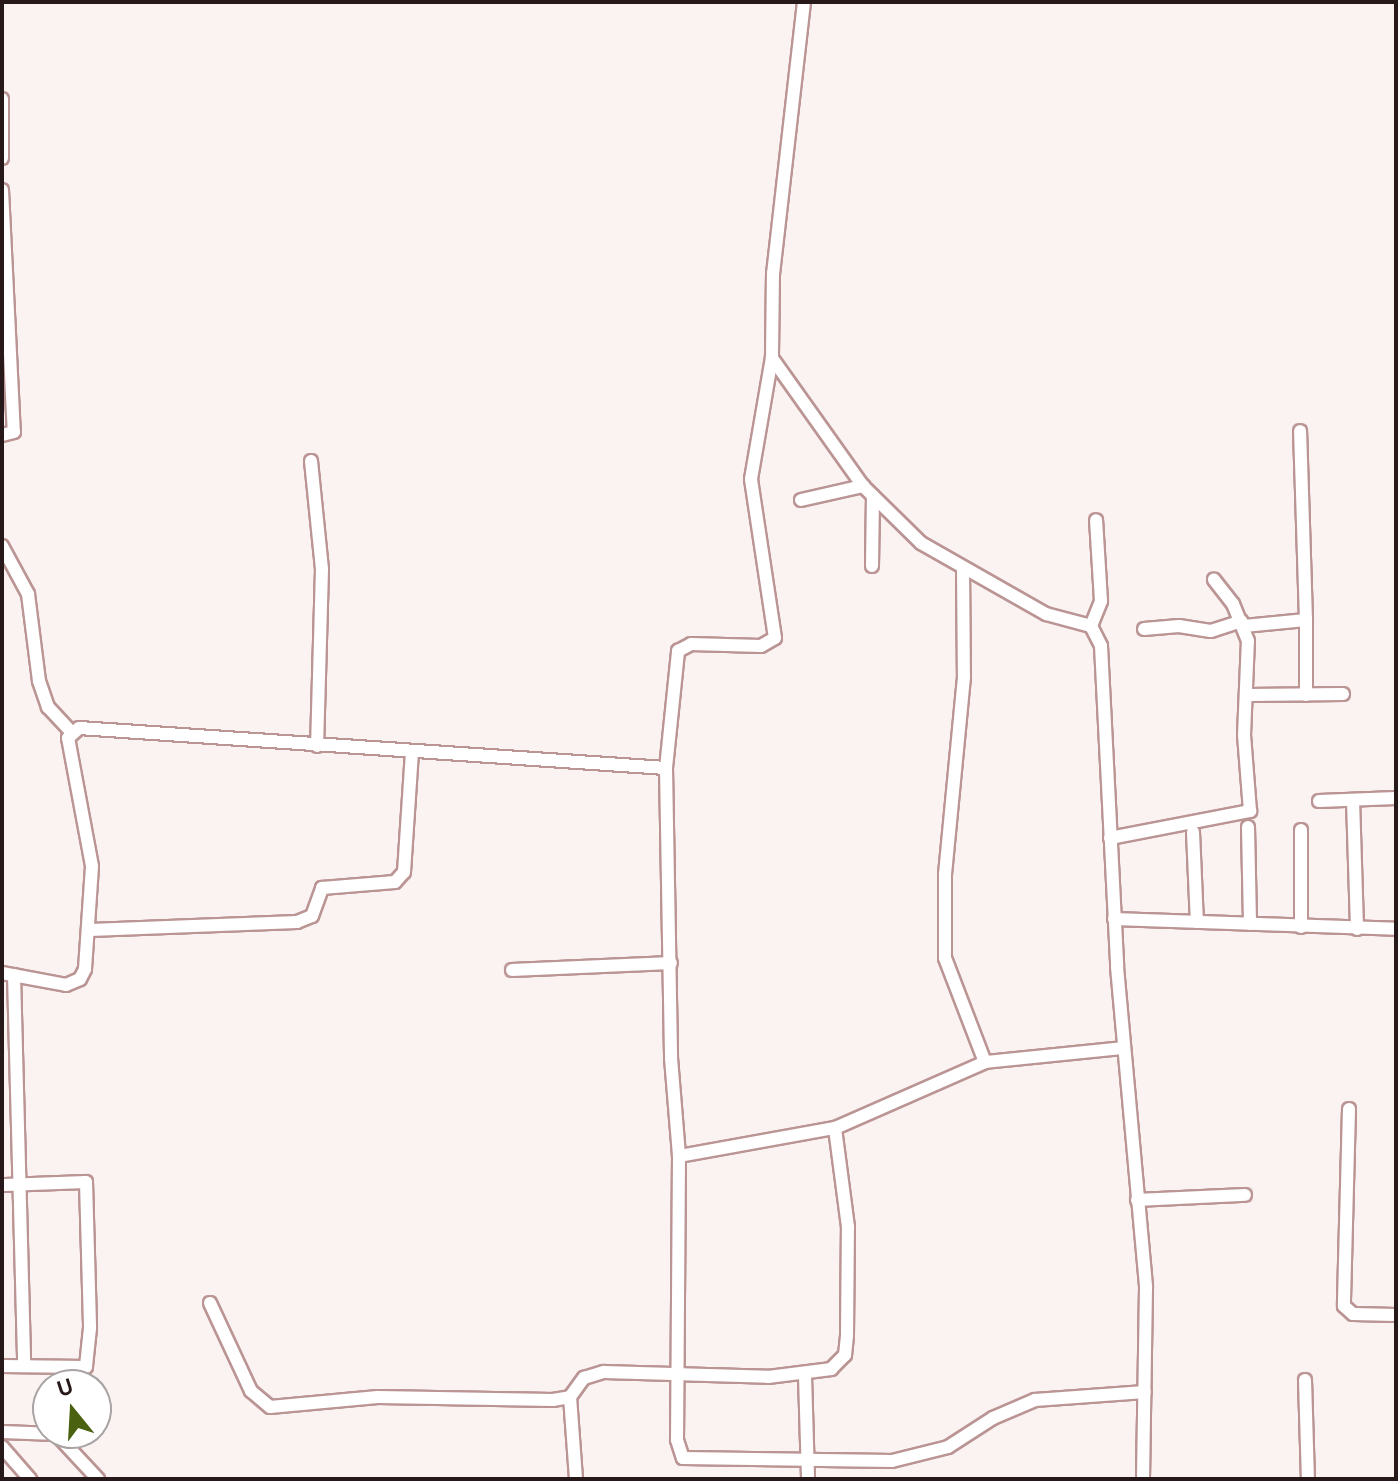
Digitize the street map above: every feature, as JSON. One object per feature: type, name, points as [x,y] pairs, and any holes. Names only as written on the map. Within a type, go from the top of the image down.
[{"type":"street","points":[[804,2],[773,273],[772,358],[751,479],[775,638],[761,646],[691,644],[678,651],[666,768],[671,1058],[679,1156],[677,1440],[683,1458],[808,1461],[912,1457],[948,1447],[1035,1400],[1145,1392]]},
{"type":"street","points":[[2,99],[2,158]]},
{"type":"street","points":[[2,190],[14,432],[2,435]]},
{"type":"street","points":[[772,358],[863,486],[921,543],[1046,614],[1091,626]]},
{"type":"street","points":[[1300,431],[1306,695]]},
{"type":"street","points":[[311,461],[322,569],[317,746]]},
{"type":"street","points":[[801,500],[863,486]]},
{"type":"street","points":[[872,566],[873,496]]},
{"type":"street","points":[[1096,520],[1101,601],[1091,626],[1103,659],[1114,919],[1146,1288],[1143,1479]]},
{"type":"street","points":[[2,546],[28,594],[48,707],[70,731],[666,768]]},
{"type":"street","points":[[963,568],[964,677],[945,874],[945,958],[985,1062]]},
{"type":"street","points":[[1110,838],[1250,811],[1244,735],[1250,660],[1242,624],[1214,580]]},
{"type":"street","points":[[1144,629],[1211,631],[1242,624],[1306,620]]},
{"type":"street","points":[[1248,695],[1343,694]]},
{"type":"street","points":[[24,1365],[22,1184],[8,974],[66,985],[80,979],[90,930],[92,866],[69,750],[70,731]]},
{"type":"street","points":[[90,930],[297,922],[312,916],[322,888],[395,882],[404,872],[412,752]]},
{"type":"street","points":[[1319,801],[1396,798]]},
{"type":"street","points":[[1353,800],[1357,929]]},
{"type":"street","points":[[1248,827],[1250,924]]},
{"type":"street","points":[[1301,830],[1301,927]]},
{"type":"street","points":[[1193,832],[1197,922]]},
{"type":"street","points":[[1114,919],[1396,929]]},
{"type":"street","points":[[512,970],[671,963]]},
{"type":"street","points":[[679,1156],[835,1128],[985,1062],[1123,1048]]},
{"type":"street","points":[[1349,1109],[1344,1306],[1353,1314],[1396,1315]]},
{"type":"street","points":[[576,1479],[570,1397],[584,1378],[604,1372],[677,1371],[805,1376],[831,1369],[845,1355],[848,1227],[835,1128]]},
{"type":"street","points":[[2,1185],[86,1182],[90,1328],[86,1367],[2,1366]]},
{"type":"street","points":[[1137,1200],[1245,1195]]},
{"type":"street","points":[[210,1303],[251,1391],[270,1407],[378,1397],[570,1397]]},
{"type":"street","points":[[805,1376],[808,1479]]},
{"type":"street","points":[[1305,1380],[1308,1479]]},
{"type":"street","points":[[2,1432],[56,1434],[98,1479]]},
{"type":"street","points":[[2,1447],[30,1479]]}]
